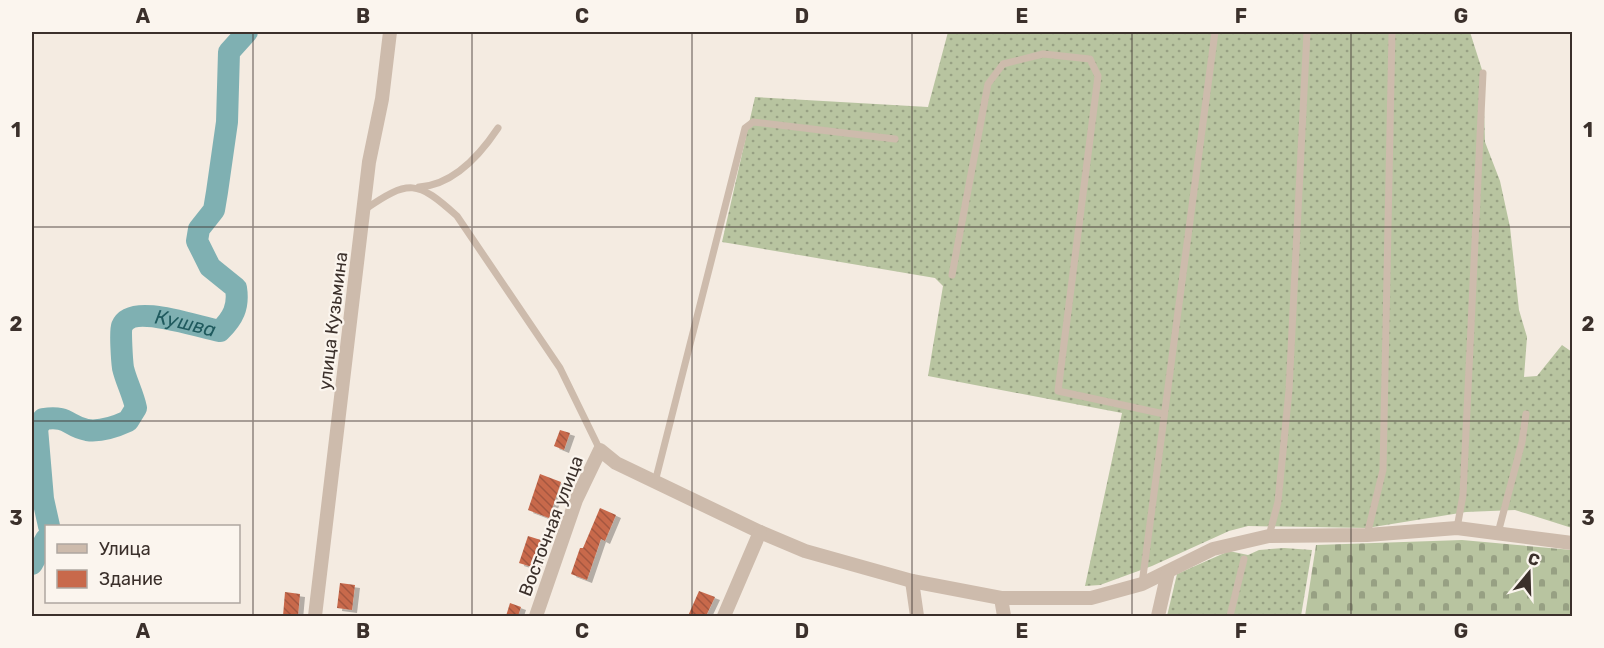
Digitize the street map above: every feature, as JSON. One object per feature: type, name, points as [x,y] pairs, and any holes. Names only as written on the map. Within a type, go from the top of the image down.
[{"type":"street","name":"улица Кузьмина","points":[[315,616],[369,162],[380,114],[390,32]]},
{"type":"street","points":[[600,450],[616,463],[759,532],[805,551],[912,581],[1001,598],[1091,598],[1142,584],[1213,549],[1269,536],[1366,535],[1457,528],[1572,543]]},
{"type":"street","name":"Восточная улица","points":[[536,616],[576,500],[600,450]]},
{"type":"street","points":[[724,616],[759,532]]},
{"type":"street","points":[[1158,616],[1168,572]]},
{"type":"street","points":[[912,581],[917,616]]},
{"type":"street","points":[[1001,598],[1004,616]]},
{"type":"lane","points":[[1142,584],[1215,32]]},
{"type":"lane","points":[[1269,536],[1278,502],[1289,390],[1307,32]]},
{"type":"lane","points":[[1366,535],[1383,470],[1392,32]]},
{"type":"lane","points":[[952,275],[988,84],[1002,64],[1043,54],[1090,59],[1098,76],[1058,391],[1164,414]]},
{"type":"lane","points":[[1457,528],[1463,495],[1483,73]]},
{"type":"lane","points":[[655,482],[745,128],[753,122],[895,139]]},
{"type":"lane","points":[[364,210],[395,190],[434,186],[452,176],[483,151],[498,128]]},
{"type":"lane","points":[[419,187],[436,197],[457,216],[504,284],[560,368],[600,450]]},
{"type":"lane","points":[[1498,533],[1522,442],[1526,414]]},
{"type":"lane","points":[[1230,616],[1244,559]]},
{"type":"green space","points":[[948,32],[1470,32],[1483,73],[1485,142],[1500,181],[1510,227],[1519,310],[1527,337],[1524,377],[1537,376],[1562,345],[1572,352],[1572,528],[1515,510],[1466,512],[1367,528],[1248,526],[1229,531],[1152,566],[1100,585],[1085,586],[1122,413],[928,376],[943,286],[935,278],[722,242],[755,97],[928,107]]},
{"type":"green space","points":[[1462,540],[1572,550],[1572,616],[1305,616],[1316,545]]},
{"type":"green space","points":[[1284,548],[1312,550],[1301,616],[1167,616],[1177,574],[1229,551],[1248,555],[1259,550]]},
{"type":"building","points":[[560,430],[570,433],[564,450],[554,446]]},
{"type":"building","points":[[540,474],[561,482],[549,518],[528,510]]},
{"type":"building","points":[[600,508],[616,515],[605,541],[601,539],[587,580],[571,574],[580,548],[583,548]]},
{"type":"building","points":[[528,536],[544,541],[535,568],[519,563]]},
{"type":"building","points":[[340,583],[355,585],[352,610],[337,608]]},
{"type":"building","points":[[699,591],[715,597],[706,616],[688,616]]},
{"type":"building","points":[[285,592],[300,594],[298,616],[283,616]]},
{"type":"building","points":[[510,603],[521,607],[518,616],[506,616]]},
{"type":"waterway","name":"Кушва","points":[[49,525],[43,499],[37,428],[43,419],[52,418],[58,418],[87,430],[108,428],[128,421],[136,408],[123,368],[122,326],[128,319],[152,316],[220,331],[234,312],[237,301],[236,288],[210,267],[197,241],[199,229],[214,210],[227,122],[229,52],[247,32]]},
{"type":"waterway","name":"Кушва","points":[[32,564],[45,541]]}]
